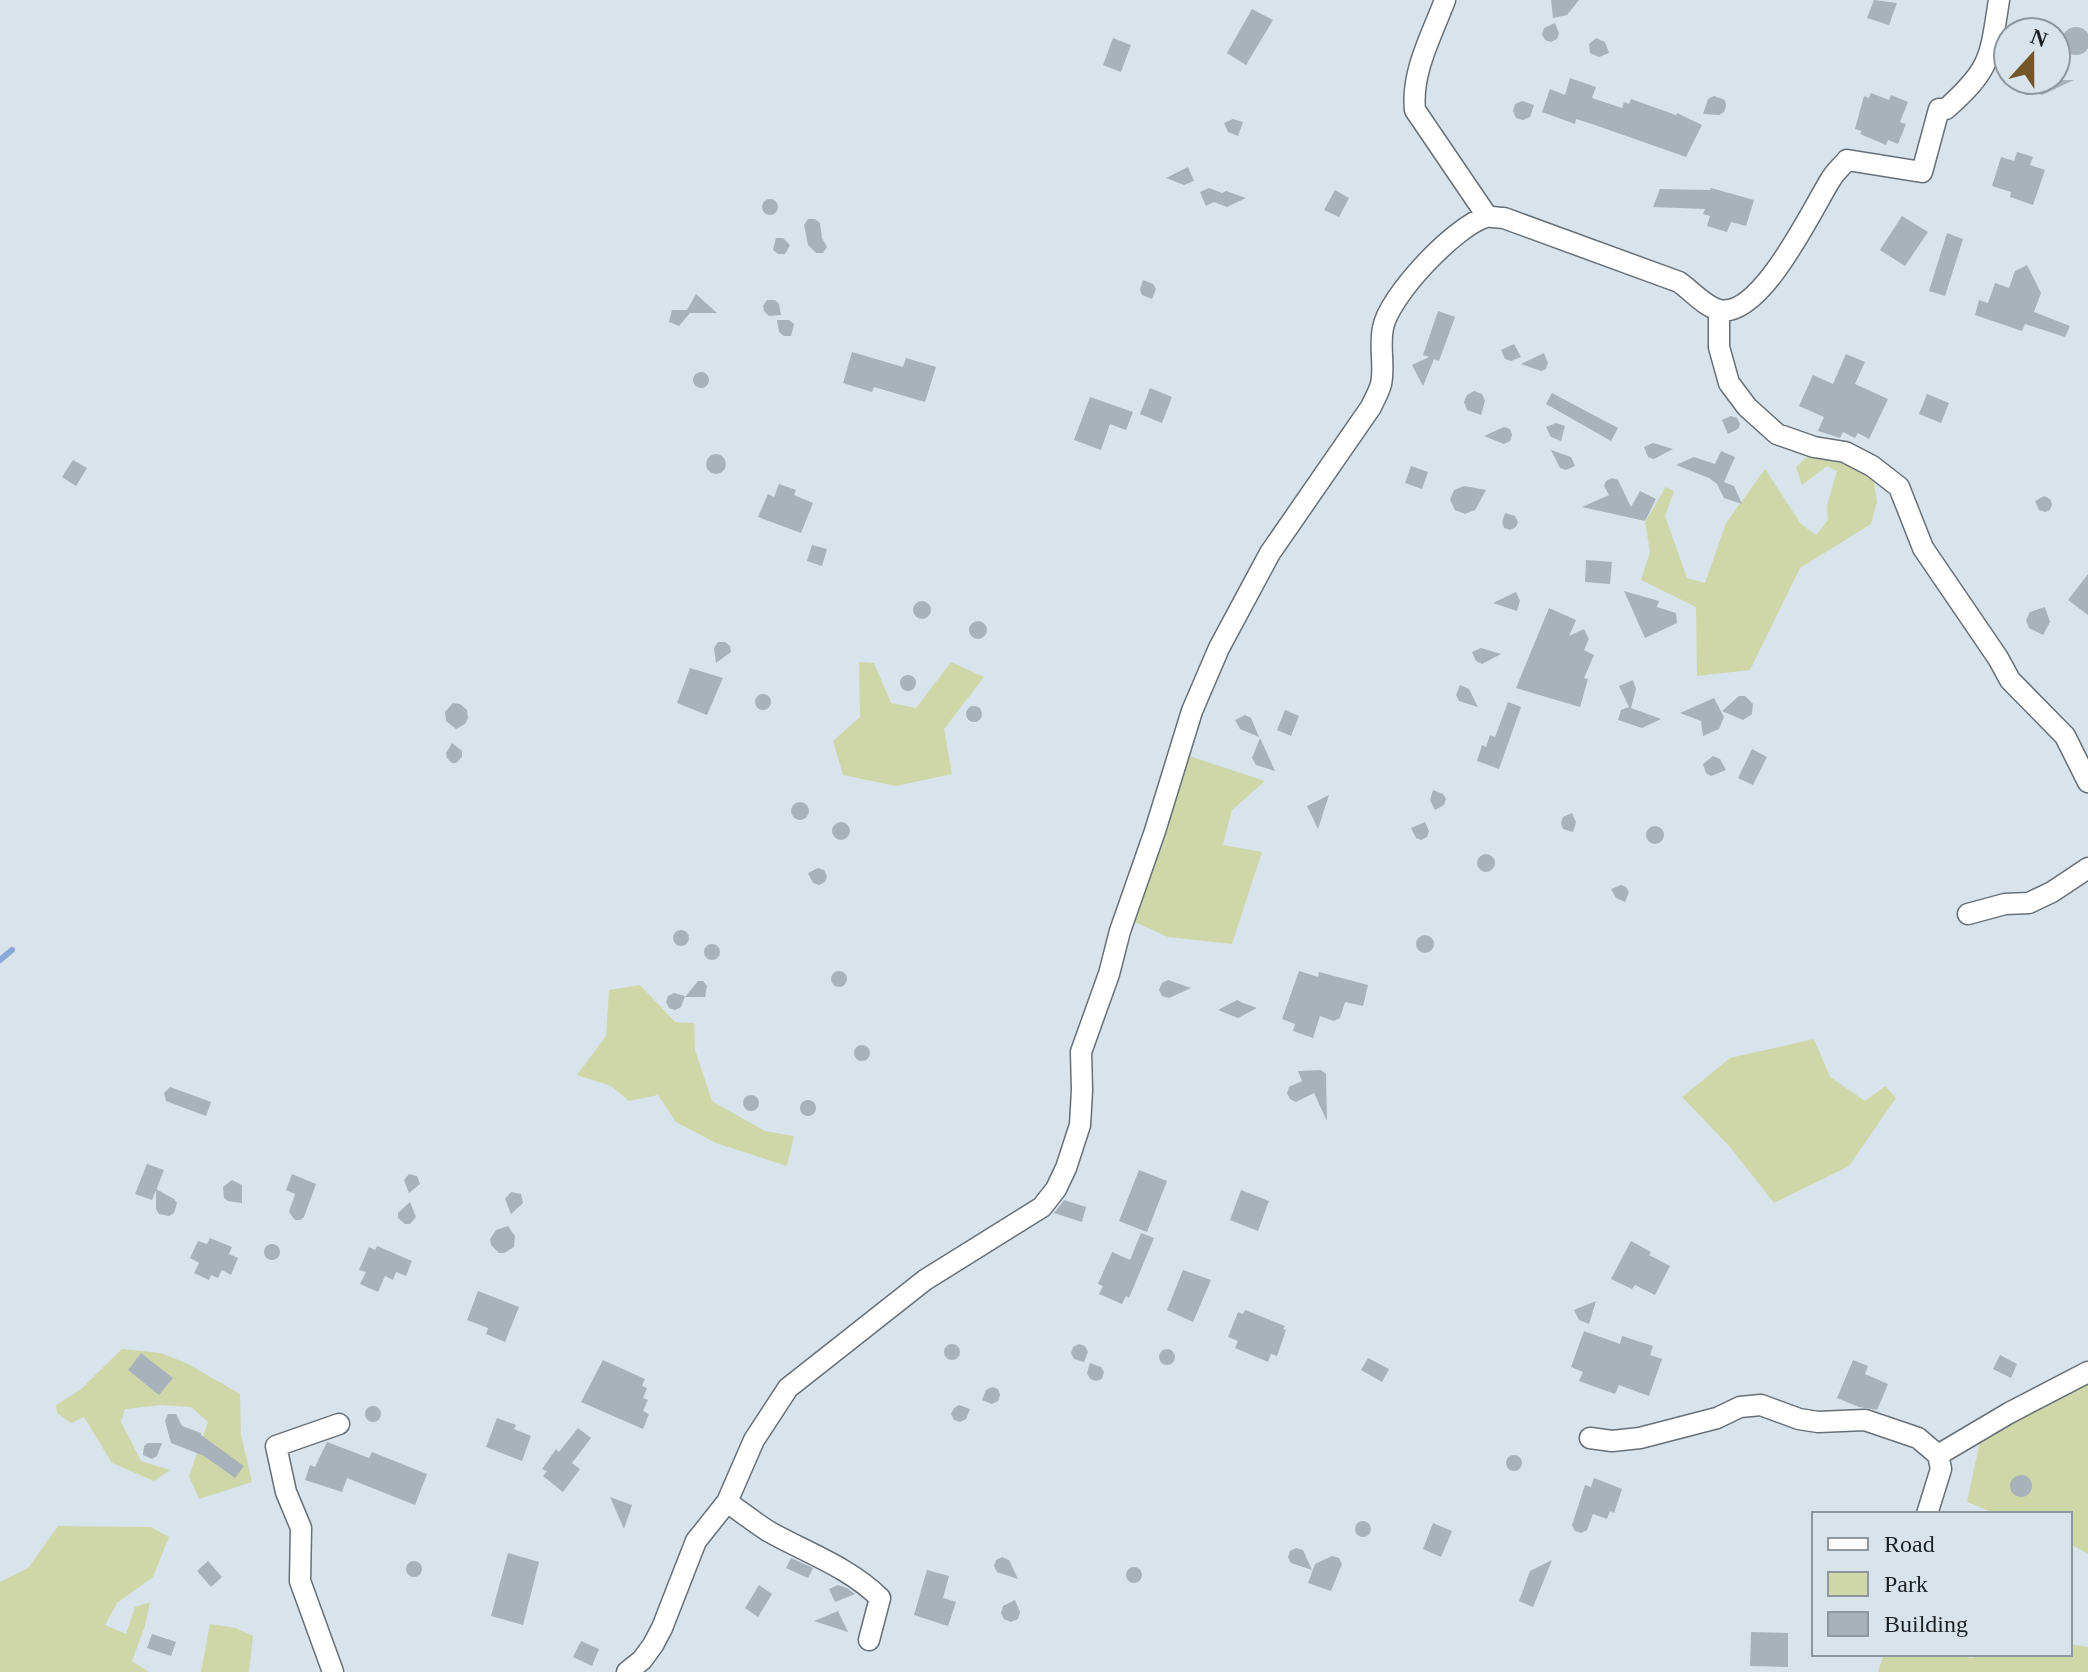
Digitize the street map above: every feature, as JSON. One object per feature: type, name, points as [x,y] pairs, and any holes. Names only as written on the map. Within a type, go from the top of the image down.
[{"type":"street","points":[[1445,0],[1419,66],[1413,94],[1415,110],[1487,216]]},
{"type":"street","points":[[627,1672],[642,1660],[653,1645],[696,1541],[727,1502],[754,1440],[788,1388],[925,1280],[1042,1207],[1056,1189],[1080,1125],[1082,1090],[1079,1070],[1083,1043],[1109,974],[1120,931],[1192,711],[1219,648],[1270,553],[1371,407],[1381,386],[1383,327],[1391,306],[1440,249],[1487,216],[1504,218],[1679,282],[1701,301],[1719,310],[1733,310],[1746,304],[1800,235],[1832,177],[1847,160],[1922,172],[1939,109],[1946,109],[1978,79],[1989,60],[1999,0]]},
{"type":"street","points":[[1719,310],[1719,347],[1729,383],[1747,407],[1777,434],[1814,447],[1845,452],[1872,466],[1899,487],[1923,548],[2010,680],[2065,736],[2088,782]]},
{"type":"street","points":[[1968,914],[2005,904],[2029,903],[2088,868]]},
{"type":"street","points":[[1938,1455],[2088,1372]]},
{"type":"street","points":[[1590,1438],[1612,1441],[1640,1438],[1717,1418],[1740,1407],[1761,1405],[1799,1419],[1818,1422],[1865,1420],[1918,1438],[1938,1455],[1941,1469],[1928,1512]]},
{"type":"street","points":[[333,1672],[300,1581],[301,1528],[286,1492],[276,1446],[339,1424]]},
{"type":"street","points":[[727,1502],[766,1530],[836,1567],[880,1598],[869,1640]]},
{"type":"green space","points":[[1821,455],[1873,475],[1877,502],[1871,524],[1800,568],[1750,670],[1697,676],[1696,607],[1641,580],[1650,552],[1645,522],[1666,487],[1674,491],[1665,516],[1687,578],[1705,583],[1726,523],[1765,469],[1801,524],[1816,535],[1828,520],[1827,505],[1837,471],[1827,466],[1802,485],[1796,467],[1808,456]]},
{"type":"green space","points":[[859,662],[874,663],[891,703],[916,708],[951,662],[984,677],[944,729],[952,774],[896,786],[843,775],[833,741],[860,717]]},
{"type":"green space","points":[[1174,751],[1265,781],[1232,810],[1223,845],[1262,852],[1232,944],[1168,937],[1124,917]]},
{"type":"green space","points":[[640,985],[675,1022],[694,1023],[695,1050],[712,1101],[765,1131],[794,1136],[787,1166],[716,1143],[676,1122],[658,1095],[629,1101],[611,1086],[577,1075],[606,1036],[609,990]]},
{"type":"green space","points":[[1814,1039],[1830,1077],[1865,1101],[1885,1086],[1896,1098],[1849,1166],[1774,1203],[1730,1147],[1682,1097],[1730,1058]]},
{"type":"green space","points":[[122,1349],[161,1353],[188,1364],[240,1394],[241,1435],[252,1482],[199,1499],[189,1476],[208,1422],[191,1407],[161,1405],[125,1409],[121,1422],[141,1461],[170,1470],[154,1481],[112,1463],[84,1417],[71,1423],[57,1413],[56,1405],[81,1389]]},
{"type":"green space","points":[[2088,1380],[2088,1554],[2072,1545],[2072,1512],[1992,1512],[1967,1502],[1980,1441]]},
{"type":"green space","points":[[58,1526],[151,1527],[169,1537],[153,1577],[117,1603],[105,1625],[126,1634],[135,1607],[150,1602],[132,1661],[149,1672],[0,1672],[0,1582],[28,1568]]},
{"type":"green space","points":[[210,1624],[236,1628],[253,1636],[249,1672],[201,1672]]},
{"type":"green space","points":[[2072,1644],[2088,1647],[2088,1672],[1878,1672],[1883,1656],[2072,1656]]},
{"type":"building","points":[[1551,0],[1579,0],[1567,15],[1553,18]]},
{"type":"building","points":[[1874,0],[1897,3],[1889,25],[1867,18]]},
{"type":"building","points":[[1252,9],[1273,20],[1246,65],[1227,53]]},
{"type":"building","points":[[1555,23],[1559,33],[1557,39],[1551,42],[1545,40],[1542,34],[1544,28]]},
{"type":"building","points":[[2072,29],[2086,31],[2089,44],[2086,51],[2072,53]]},
{"type":"building","points":[[1113,38],[1131,45],[1121,72],[1103,65]]},
{"type":"building","points":[[1596,38],[1605,42],[1609,53],[1599,57],[1590,53],[1589,44]]},
{"type":"building","points":[[1570,78],[1596,87],[1592,98],[1622,108],[1624,102],[1629,104],[1631,99],[1677,113],[1702,125],[1686,157],[1576,119],[1575,124],[1542,112],[1550,89],[1565,95]]},
{"type":"building","points":[[1871,93],[1889,100],[1891,95],[1908,102],[1900,122],[1906,124],[1898,144],[1888,140],[1886,145],[1855,129],[1864,96],[1869,98]]},
{"type":"building","points":[[1714,96],[1725,100],[1724,112],[1719,115],[1703,114],[1708,99]]},
{"type":"building","points":[[1522,101],[1534,105],[1530,117],[1523,120],[1516,118],[1513,111],[1515,104]]},
{"type":"building","points":[[1233,119],[1243,122],[1238,136],[1228,132],[1224,123]]},
{"type":"building","points":[[2017,152],[2033,157],[2030,165],[2045,170],[2033,205],[2010,197],[2011,192],[1992,186],[2001,157],[2014,161]]},
{"type":"building","points":[[1188,167],[1194,181],[1184,185],[1166,178]]},
{"type":"building","points":[[1209,188],[1246,198],[1227,207],[1214,202],[1206,206],[1200,192]]},
{"type":"building","points":[[1711,188],[1754,200],[1746,226],[1731,222],[1727,232],[1707,226],[1710,216],[1703,214],[1705,209],[1653,207],[1660,189]]},
{"type":"building","points":[[1335,190],[1349,198],[1339,217],[1324,210]]},
{"type":"building","points":[[767,199],[773,199],[778,207],[776,213],[767,215],[762,210],[762,204]]},
{"type":"building","points":[[1902,216],[1928,232],[1905,266],[1880,250]]},
{"type":"building","points":[[808,219],[820,223],[827,247],[823,253],[816,253],[808,245],[804,225]]},
{"type":"building","points":[[1947,233],[1963,239],[1945,296],[1929,291]]},
{"type":"building","points":[[776,238],[783,238],[790,245],[785,254],[773,250]]},
{"type":"building","points":[[2027,265],[2041,293],[2034,312],[2070,326],[2065,337],[2025,324],[2022,331],[1975,315],[1979,300],[1988,303],[1995,283],[2009,288],[2015,271]]},
{"type":"building","points":[[1143,280],[1153,284],[1156,289],[1152,299],[1142,295]]},
{"type":"building","points":[[696,294],[717,313],[690,313],[679,326],[669,322],[672,310],[687,310]]},
{"type":"building","points":[[767,300],[775,300],[779,304],[781,315],[769,316],[764,311]]},
{"type":"building","points":[[1438,311],[1455,317],[1439,361],[1434,359],[1423,386],[1412,365],[1429,357],[1423,355]]},
{"type":"building","points":[[777,320],[789,320],[794,324],[791,336],[779,332]]},
{"type":"building","points":[[1514,344],[1521,357],[1511,361],[1505,359],[1501,350]]},
{"type":"building","points":[[852,352],[903,367],[906,358],[936,367],[925,402],[874,387],[872,392],[843,383]]},
{"type":"building","points":[[1544,353],[1548,363],[1546,369],[1541,371],[1521,364]]},
{"type":"building","points":[[1846,354],[1865,362],[1855,384],[1888,399],[1869,439],[1858,433],[1855,438],[1843,432],[1840,438],[1818,431],[1824,417],[1799,406],[1813,375],[1833,384]]},
{"type":"building","points":[[698,372],[704,372],[709,380],[707,386],[698,388],[693,383],[693,377]]},
{"type":"building","points":[[1150,388],[1172,397],[1162,423],[1140,414]]},
{"type":"building","points":[[1474,391],[1482,394],[1485,401],[1481,415],[1467,410],[1464,402],[1467,395]]},
{"type":"building","points":[[1552,393],[1618,428],[1611,441],[1546,404]]},
{"type":"building","points":[[1927,394],[1949,403],[1941,423],[1919,414]]},
{"type":"building","points":[[1090,397],[1133,412],[1126,430],[1110,424],[1101,450],[1074,440]]},
{"type":"building","points":[[1731,416],[1737,418],[1740,424],[1738,429],[1728,434],[1722,420]]},
{"type":"building","points":[[1556,423],[1565,426],[1561,441],[1551,437],[1546,427]]},
{"type":"building","points":[[1504,427],[1510,429],[1512,435],[1510,441],[1504,444],[1484,436]]},
{"type":"building","points":[[1653,443],[1673,449],[1654,459],[1648,457],[1644,447]]},
{"type":"building","points":[[1551,450],[1571,457],[1575,466],[1566,470],[1560,468]]},
{"type":"building","points":[[1721,451],[1735,457],[1724,482],[1734,486],[1742,504],[1724,498],[1717,484],[1709,478],[1676,465],[1694,457],[1715,464]]},
{"type":"building","points":[[716,454],[723,457],[726,464],[723,471],[716,474],[709,471],[706,464],[709,457]]},
{"type":"building","points":[[73,460],[87,468],[76,486],[62,477]]},
{"type":"building","points":[[1411,466],[1428,472],[1422,489],[1405,483]]},
{"type":"building","points":[[1612,478],[1618,480],[1631,507],[1640,491],[1656,499],[1645,521],[1582,507],[1609,495],[1604,486]]},
{"type":"building","points":[[779,484],[796,490],[794,495],[813,503],[801,533],[758,517],[768,494],[774,497]]},
{"type":"building","points":[[1464,486],[1486,490],[1475,510],[1465,514],[1455,510],[1450,500],[1454,490]]},
{"type":"building","points":[[2044,496],[2052,504],[2050,510],[2045,512],[2039,510],[2035,501]]},
{"type":"building","points":[[1505,513],[1515,516],[1518,522],[1516,527],[1510,530],[1504,528]]},
{"type":"building","points":[[812,545],[827,549],[822,566],[807,561]]},
{"type":"building","points":[[1586,560],[1612,562],[1610,584],[1585,582]]},
{"type":"building","points":[[2088,574],[2088,615],[2068,600]]},
{"type":"building","points":[[1624,591],[1659,601],[1657,607],[1676,613],[1677,623],[1645,638]]},
{"type":"building","points":[[1516,592],[1520,601],[1517,611],[1493,603]]},
{"type":"building","points":[[922,601],[931,610],[922,619],[913,610]]},
{"type":"building","points":[[2045,607],[2050,622],[2043,635],[2029,628],[2026,620],[2030,612]]},
{"type":"building","points":[[1549,608],[1576,620],[1569,636],[1584,629],[1589,639],[1584,650],[1594,655],[1584,678],[1588,679],[1580,707],[1516,688]]},
{"type":"building","points":[[978,621],[987,630],[978,639],[969,630]]},
{"type":"building","points":[[718,642],[725,642],[731,652],[716,663],[714,648]]},
{"type":"building","points":[[1481,648],[1501,654],[1482,664],[1476,661],[1472,652]]},
{"type":"building","points":[[690,668],[723,678],[707,715],[677,703]]},
{"type":"building","points":[[905,675],[911,675],[916,683],[914,689],[905,691],[900,686],[900,680]]},
{"type":"building","points":[[1633,680],[1636,689],[1631,708],[1661,719],[1642,728],[1618,720],[1621,710],[1629,707],[1619,686]]},
{"type":"building","points":[[1460,685],[1469,689],[1478,707],[1459,701],[1456,695]]},
{"type":"building","points":[[760,694],[766,694],[771,702],[769,708],[760,710],[755,705],[755,699]]},
{"type":"building","points":[[1739,696],[1745,696],[1753,704],[1752,714],[1743,720],[1722,711]]},
{"type":"building","points":[[1714,698],[1724,717],[1719,729],[1703,736],[1701,721],[1680,713]]},
{"type":"building","points":[[1508,702],[1521,707],[1499,769],[1477,761],[1482,745],[1486,747],[1490,735],[1495,737]]},
{"type":"building","points":[[453,703],[467,710],[468,718],[456,729],[446,721],[445,712]]},
{"type":"building","points":[[971,706],[977,706],[982,714],[980,720],[971,722],[966,717],[966,711]]},
{"type":"building","points":[[1285,710],[1299,716],[1291,736],[1277,730]]},
{"type":"building","points":[[1245,715],[1251,718],[1259,737],[1240,729],[1235,720]]},
{"type":"building","points":[[1260,738],[1275,771],[1256,765],[1252,758]]},
{"type":"building","points":[[452,743],[462,751],[462,757],[456,763],[447,758],[446,753]]},
{"type":"building","points":[[1752,749],[1767,757],[1753,785],[1738,778]]},
{"type":"building","points":[[1713,756],[1720,759],[1726,770],[1711,776],[1706,773],[1703,764]]},
{"type":"building","points":[[1433,790],[1443,794],[1446,799],[1444,805],[1435,810],[1430,800]]},
{"type":"building","points":[[1329,795],[1318,829],[1307,806]]},
{"type":"building","points":[[800,802],[809,811],[800,820],[791,811]]},
{"type":"building","points":[[1572,813],[1576,822],[1573,832],[1563,829],[1561,823],[1563,817]]},
{"type":"building","points":[[841,822],[850,831],[841,840],[832,831]]},
{"type":"building","points":[[1425,822],[1429,831],[1427,837],[1421,840],[1416,838],[1411,828]]},
{"type":"building","points":[[1655,826],[1664,835],[1655,844],[1646,835]]},
{"type":"building","points":[[1486,854],[1495,863],[1486,872],[1477,863]]},
{"type":"building","points":[[818,868],[824,870],[827,876],[825,882],[819,885],[813,883],[808,873]]},
{"type":"building","points":[[1621,885],[1629,892],[1625,902],[1616,898],[1611,889]]},
{"type":"building","points":[[678,930],[684,930],[689,938],[687,944],[678,946],[673,941],[673,935]]},
{"type":"building","points":[[1425,935],[1434,944],[1425,953],[1416,944]]},
{"type":"building","points":[[709,944],[715,944],[720,952],[718,958],[709,960],[704,955],[704,949]]},
{"type":"building","points":[[836,971],[842,971],[847,979],[845,985],[836,987],[831,982],[831,976]]},
{"type":"building","points":[[1299,971],[1318,977],[1319,972],[1368,985],[1363,1006],[1345,1002],[1340,1018],[1334,1021],[1320,1016],[1313,1038],[1293,1031],[1295,1024],[1282,1019]]},
{"type":"building","points":[[1168,980],[1191,988],[1169,998],[1162,996],[1159,990],[1162,983]]},
{"type":"building","points":[[698,981],[703,981],[707,986],[705,997],[685,997]]},
{"type":"building","points":[[674,993],[685,996],[681,1007],[675,1010],[669,1008],[666,1002],[668,996]]},
{"type":"building","points":[[1237,1000],[1257,1008],[1238,1018],[1218,1010]]},
{"type":"building","points":[[859,1045],[865,1045],[870,1053],[868,1059],[859,1061],[854,1056],[854,1050]]},
{"type":"building","points":[[1321,1070],[1326,1074],[1327,1121],[1314,1093],[1296,1102],[1287,1093],[1289,1087],[1302,1081],[1298,1071]]},
{"type":"building","points":[[170,1087],[211,1102],[206,1116],[166,1101],[164,1093]]},
{"type":"building","points":[[748,1095],[754,1095],[759,1103],[757,1109],[748,1111],[743,1106],[743,1100]]},
{"type":"building","points":[[805,1100],[811,1100],[816,1108],[814,1114],[805,1116],[800,1111],[800,1105]]},
{"type":"building","points":[[147,1164],[164,1170],[152,1200],[135,1194]]},
{"type":"building","points":[[1139,1170],[1167,1181],[1147,1232],[1119,1221]]},
{"type":"building","points":[[292,1174],[316,1184],[304,1217],[300,1220],[295,1220],[289,1212],[295,1194],[286,1190]]},
{"type":"building","points":[[409,1174],[417,1176],[420,1184],[409,1193],[404,1180]]},
{"type":"building","points":[[232,1180],[242,1185],[242,1203],[224,1198],[223,1187]]},
{"type":"building","points":[[156,1189],[177,1203],[174,1213],[169,1216],[159,1214]]},
{"type":"building","points":[[1241,1190],[1269,1201],[1258,1231],[1230,1220]]},
{"type":"building","points":[[511,1192],[521,1194],[523,1203],[511,1214],[505,1199]]},
{"type":"building","points":[[1064,1200],[1086,1207],[1082,1222],[1054,1213]]},
{"type":"building","points":[[410,1202],[416,1217],[410,1224],[405,1224],[398,1218],[398,1213]]},
{"type":"building","points":[[508,1226],[515,1236],[514,1247],[499,1253],[491,1245],[490,1239],[496,1230]]},
{"type":"building","points":[[1141,1233],[1154,1238],[1129,1298],[1126,1296],[1122,1304],[1099,1294],[1103,1286],[1098,1284],[1112,1252],[1130,1260]]},
{"type":"building","points":[[210,1238],[232,1247],[229,1254],[238,1258],[231,1275],[222,1270],[218,1278],[211,1275],[209,1280],[194,1273],[199,1263],[190,1258],[198,1241],[207,1244]]},
{"type":"building","points":[[1631,1241],[1670,1266],[1655,1295],[1635,1285],[1632,1289],[1611,1279]]},
{"type":"building","points":[[269,1244],[275,1244],[280,1252],[278,1258],[269,1260],[264,1255],[264,1249]]},
{"type":"building","points":[[377,1246],[412,1261],[406,1276],[396,1272],[393,1280],[385,1276],[378,1292],[360,1284],[366,1272],[359,1270],[369,1247],[375,1250]]},
{"type":"building","points":[[1183,1270],[1211,1280],[1193,1322],[1167,1310]]},
{"type":"building","points":[[478,1291],[519,1307],[505,1342],[486,1334],[488,1328],[467,1320]]},
{"type":"building","points":[[1596,1301],[1589,1324],[1579,1320],[1574,1310]]},
{"type":"building","points":[[1245,1310],[1285,1326],[1277,1356],[1271,1354],[1268,1362],[1235,1348],[1238,1341],[1228,1337],[1238,1312],[1243,1314]]},
{"type":"building","points":[[1584,1331],[1620,1344],[1622,1336],[1653,1346],[1650,1355],[1662,1359],[1649,1396],[1619,1385],[1615,1394],[1579,1381],[1583,1372],[1571,1367]]},
{"type":"building","points":[[949,1344],[955,1344],[960,1352],[958,1358],[949,1360],[944,1355],[944,1349]]},
{"type":"building","points":[[1079,1344],[1085,1346],[1088,1352],[1084,1362],[1074,1359],[1071,1353],[1073,1347]]},
{"type":"building","points":[[1164,1349],[1170,1349],[1175,1357],[1173,1363],[1164,1365],[1159,1360],[1159,1354]]},
{"type":"building","points":[[141,1353],[173,1378],[159,1395],[128,1370]]},
{"type":"building","points":[[2000,1355],[2017,1364],[2011,1378],[1993,1369]]},
{"type":"building","points":[[1368,1358],[1389,1369],[1382,1382],[1361,1370]]},
{"type":"building","points":[[603,1360],[645,1379],[642,1386],[647,1388],[643,1398],[648,1400],[643,1411],[649,1414],[643,1429],[581,1402]]},
{"type":"building","points":[[1853,1360],[1868,1366],[1865,1374],[1888,1384],[1877,1410],[1837,1398]]},
{"type":"building","points":[[1090,1363],[1101,1367],[1104,1372],[1102,1379],[1090,1379],[1087,1373]]},
{"type":"building","points":[[992,1387],[998,1389],[1000,1395],[998,1401],[992,1404],[982,1400],[986,1390]]},
{"type":"building","points":[[959,1405],[970,1409],[966,1419],[960,1422],[954,1420],[951,1414]]},
{"type":"building","points":[[370,1406],[376,1406],[381,1414],[379,1420],[370,1422],[365,1417],[365,1411]]},
{"type":"building","points":[[168,1414],[176,1414],[182,1426],[201,1433],[244,1466],[235,1478],[204,1456],[171,1443],[165,1421]]},
{"type":"building","points":[[497,1418],[516,1425],[514,1429],[531,1436],[522,1461],[486,1447]]},
{"type":"building","points":[[578,1428],[591,1438],[572,1463],[580,1469],[563,1492],[543,1476],[547,1471],[542,1469],[556,1449],[559,1452]]},
{"type":"building","points":[[327,1442],[369,1458],[372,1452],[427,1474],[415,1505],[347,1478],[342,1492],[305,1480],[310,1465],[315,1467]]},
{"type":"building","points":[[162,1443],[157,1456],[152,1459],[143,1455],[144,1446]]},
{"type":"building","points":[[1511,1455],[1517,1455],[1522,1463],[1520,1469],[1511,1471],[1506,1466],[1506,1460]]},
{"type":"building","points":[[2021,1475],[2032,1486],[2021,1497],[2010,1486]]},
{"type":"building","points":[[1594,1478],[1622,1489],[1614,1513],[1610,1511],[1607,1519],[1593,1514],[1587,1530],[1581,1533],[1575,1531],[1572,1525],[1585,1485],[1591,1487]]},
{"type":"building","points":[[610,1497],[632,1505],[624,1529]]},
{"type":"building","points":[[1363,1521],[1369,1523],[1369,1535],[1363,1537],[1357,1535],[1355,1529],[1357,1523]]},
{"type":"building","points":[[1433,1523],[1452,1531],[1441,1557],[1423,1549]]},
{"type":"building","points":[[1296,1548],[1303,1550],[1312,1570],[1291,1563],[1288,1557],[1290,1551]]},
{"type":"building","points":[[508,1553],[539,1562],[523,1625],[491,1616]]},
{"type":"building","points":[[1332,1556],[1339,1558],[1342,1564],[1331,1591],[1308,1583],[1315,1564]]},
{"type":"building","points":[[1002,1557],[1009,1560],[1018,1579],[997,1572],[994,1566],[996,1560]]},
{"type":"building","points":[[791,1558],[813,1568],[808,1578],[786,1568]]},
{"type":"building","points":[[1552,1560],[1533,1607],[1519,1601],[1530,1571]]},
{"type":"building","points":[[208,1561],[222,1577],[211,1587],[197,1571]]},
{"type":"building","points":[[411,1561],[417,1561],[422,1569],[420,1575],[411,1577],[406,1572],[406,1566]]},
{"type":"building","points":[[1131,1567],[1137,1567],[1142,1575],[1140,1581],[1131,1583],[1126,1578],[1126,1572]]},
{"type":"building","points":[[927,1570],[949,1576],[943,1598],[956,1602],[948,1626],[914,1615]]},
{"type":"building","points":[[759,1585],[772,1594],[758,1617],[745,1608]]},
{"type":"building","points":[[838,1585],[855,1594],[835,1602],[829,1589]]},
{"type":"building","points":[[1015,1600],[1020,1612],[1018,1619],[1011,1622],[1004,1619],[1001,1613],[1003,1606]]},
{"type":"building","points":[[838,1611],[848,1632],[814,1621]]},
{"type":"building","points":[[1751,1632],[1788,1633],[1788,1667],[1750,1666]]},
{"type":"building","points":[[152,1634],[176,1642],[171,1656],[147,1648]]},
{"type":"building","points":[[581,1641],[599,1649],[592,1666],[573,1657]]},
{"type":"waterway","points":[[0,960],[12,950]]}]
